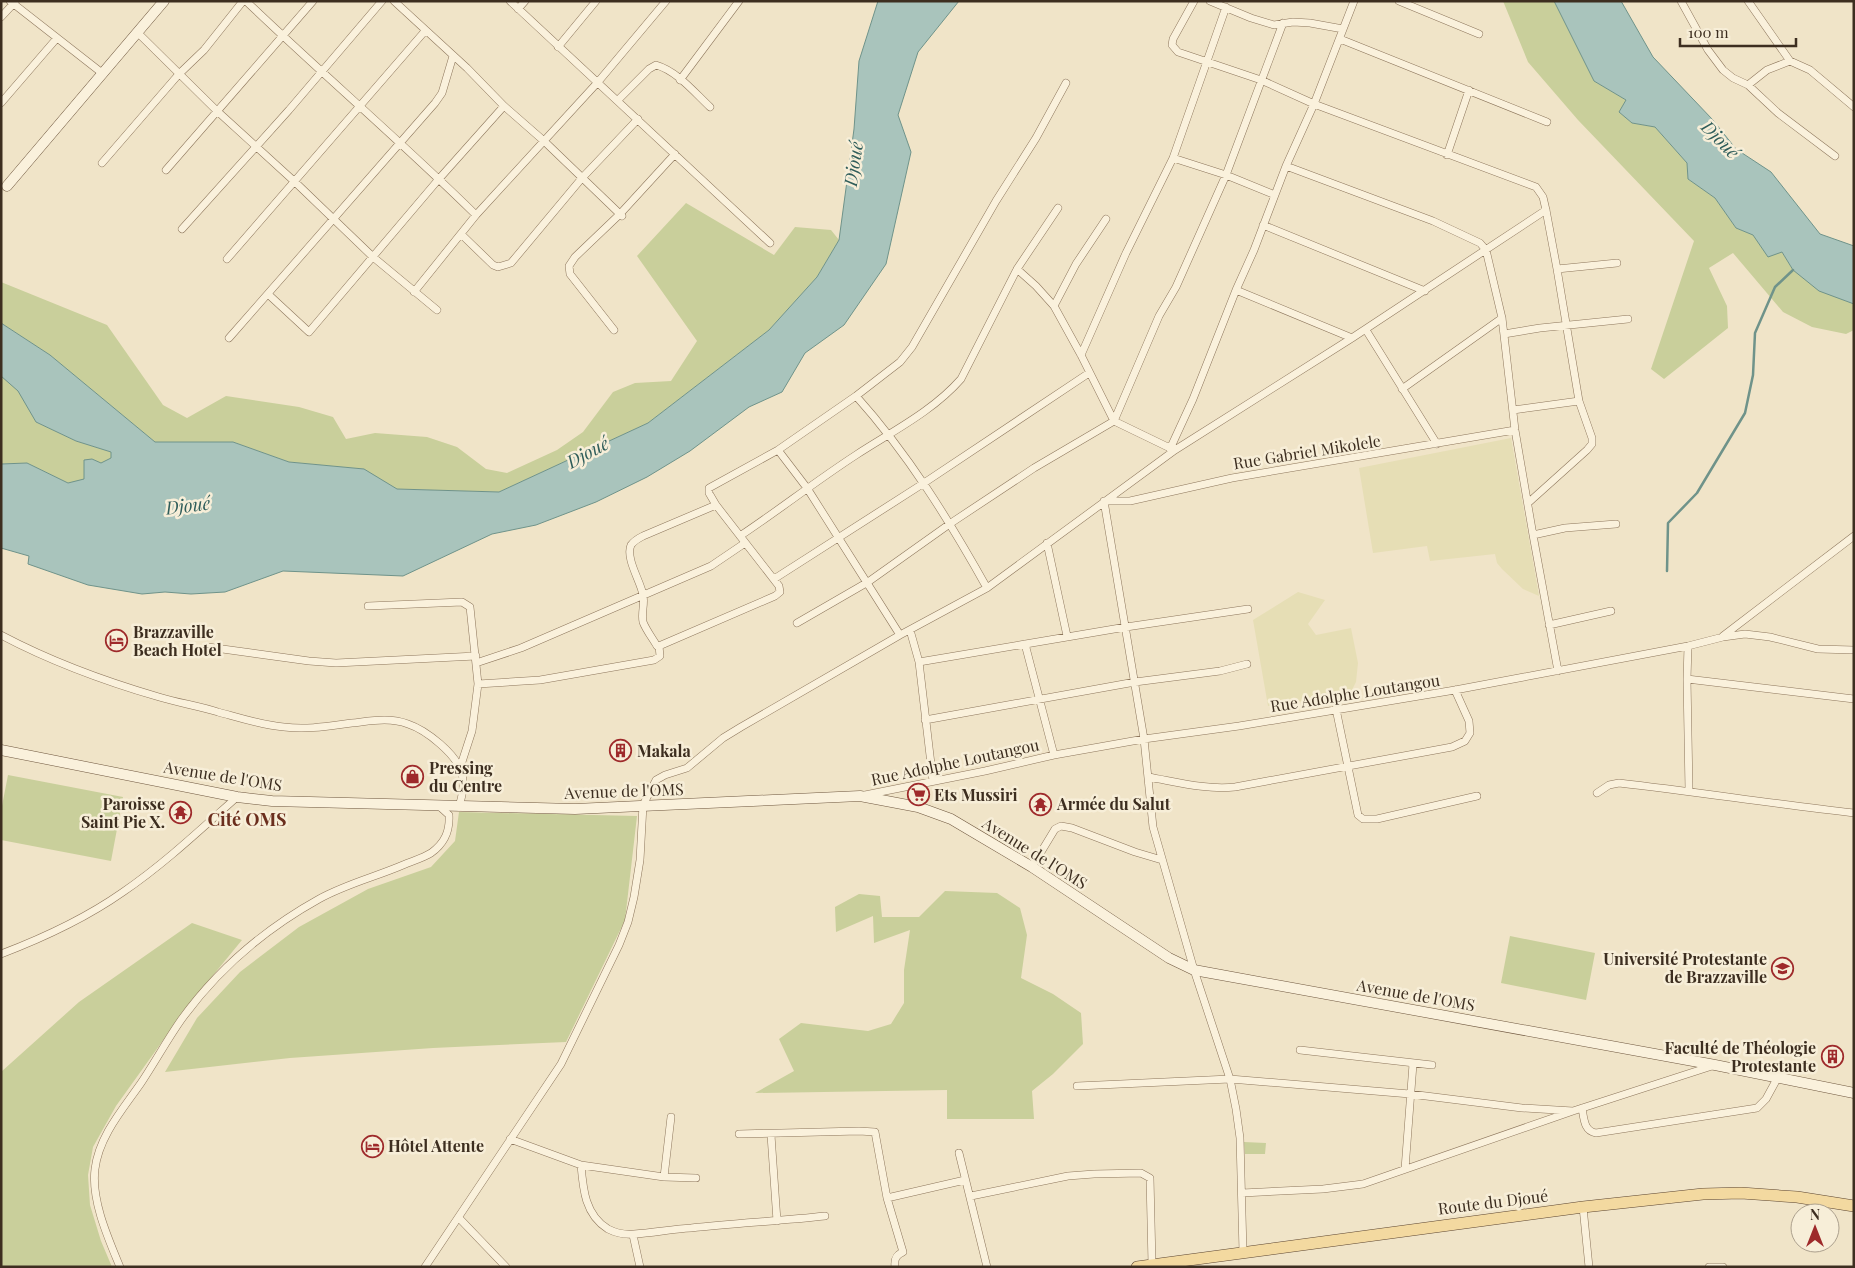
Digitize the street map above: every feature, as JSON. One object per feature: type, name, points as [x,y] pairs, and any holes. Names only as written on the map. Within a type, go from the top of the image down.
[{"type":"main road","name":"Route du Djoué","points":[[1137,1267],[1152,1264],[1184,1263],[1243,1252],[1583,1207],[1703,1194],[1741,1193],[1798,1196],[1854,1206]]},
{"type":"street","points":[[4,186],[164,1]]},
{"type":"street","points":[[102,163],[178,74],[204,50],[245,1],[400,143],[476,216]]},
{"type":"street","points":[[166,170],[216,110],[313,1]]},
{"type":"street","points":[[182,229],[382,1]]},
{"type":"street","points":[[394,1],[621,215]]},
{"type":"street","points":[[510,1],[770,243]]},
{"type":"street","points":[[518,9],[525,1]]},
{"type":"street","points":[[558,47],[596,1]]},
{"type":"street","points":[[414,292],[476,216],[598,82],[666,1]]},
{"type":"street","points":[[680,80],[740,1]]},
{"type":"street","points":[[1194,1],[1172,45],[1178,52],[1260,80],[1314,104],[1536,187],[1546,210],[1579,401],[1592,438],[1592,444],[1588,450],[1528,503]]},
{"type":"street","points":[[1210,1],[1274,25],[1293,22],[1343,29]]},
{"type":"street","points":[[1173,450],[1354,1]]},
{"type":"street","points":[[1399,1],[1479,34]]},
{"type":"street","points":[[1681,1],[1708,50],[1723,70],[1733,78],[1748,85],[1778,112],[1835,156]]},
{"type":"street","points":[[1748,1],[1790,61],[1810,70],[1854,107]]},
{"type":"street","points":[[1,17],[13,2],[102,73]]},
{"type":"street","points":[[1082,355],[1126,254],[1173,158],[1226,7]]},
{"type":"street","points":[[797,623],[868,582],[950,523],[1034,468],[1114,420],[1156,324],[1176,287],[1226,175],[1260,80],[1283,24]]},
{"type":"street","points":[[227,260],[359,107],[392,72],[425,31]]},
{"type":"street","points":[[138,33],[178,74],[373,257],[437,310]]},
{"type":"street","points":[[1,103],[56,38]]},
{"type":"street","points":[[1340,39],[1547,122]]},
{"type":"street","points":[[229,338],[269,295],[442,93],[453,56]]},
{"type":"street","points":[[1748,85],[1767,70],[1790,61]]},
{"type":"street","points":[[618,100],[649,69],[656,65],[663,67],[680,80],[710,107]]},
{"type":"street","points":[[659,646],[775,596],[780,592],[774,579],[716,506],[709,493],[709,488],[778,450],[856,396],[900,362],[912,347],[996,202],[1036,138],[1066,83]]},
{"type":"street","points":[[1447,155],[1469,90]]},
{"type":"street","points":[[269,295],[309,332],[438,180],[504,106]]},
{"type":"street","points":[[461,234],[494,265],[498,267],[511,263],[582,178],[638,119]]},
{"type":"street","points":[[614,330],[568,270],[569,266],[575,256],[621,215],[675,154]]},
{"type":"street","points":[[1173,158],[1226,175],[1275,196]]},
{"type":"street","points":[[1286,166],[1433,221],[1480,243],[1486,250],[1502,318],[1515,430],[1558,671]]},
{"type":"street","points":[[740,536],[777,512],[807,488],[948,394],[961,380],[1017,269],[1058,208]]},
{"type":"street","points":[[425,1267],[561,1064],[619,945],[628,922],[640,860],[643,805],[656,780],[687,768],[723,738],[741,727],[900,635],[987,588],[1173,450],[1366,330],[1546,210]]},
{"type":"street","points":[[1054,306],[1076,264],[1106,219]]},
{"type":"street","points":[[1263,225],[1425,290]]},
{"type":"street","points":[[1557,269],[1617,263]]},
{"type":"street","points":[[1017,269],[1054,306],[1082,355],[1114,420],[1173,450]]},
{"type":"street","points":[[1236,290],[1352,338]]},
{"type":"street","points":[[1402,389],[1502,318]]},
{"type":"street","points":[[1504,334],[1540,328],[1566,327],[1628,319]]},
{"type":"street","points":[[1366,330],[1437,444]]},
{"type":"street","points":[[774,579],[924,483],[1089,372]]},
{"type":"street","points":[[856,396],[889,434],[924,483],[950,523],[987,588]]},
{"type":"street","points":[[1513,410],[1579,401]]},
{"type":"street","name":"Rue Gabriel Mikolele","points":[[1104,501],[1130,501],[1232,478],[1515,430]]},
{"type":"street","points":[[778,450],[807,488],[900,635]]},
{"type":"street","points":[[1104,501],[1144,739],[1153,827],[1194,970],[1230,1079],[1236,1109],[1240,1138],[1243,1252]]},
{"type":"street","points":[[478,684],[540,680],[654,660],[660,656],[659,646],[657,646],[644,624],[642,613],[643,594],[631,560],[631,546],[643,536],[716,506]]},
{"type":"street","points":[[1533,535],[1564,528],[1616,524]]},
{"type":"street","points":[[1723,636],[1854,536]]},
{"type":"street","points":[[208,647],[336,663],[476,660],[521,648],[711,566],[746,544]]},
{"type":"street","points":[[1047,544],[1067,636]]},
{"type":"street","points":[[368,606],[462,602],[470,607],[478,684],[472,731],[460,768]]},
{"type":"street","points":[[919,662],[1067,636],[1248,609]]},
{"type":"street","points":[[1549,625],[1611,611]]},
{"type":"street","points":[[910,630],[919,662],[933,781]]},
{"type":"street","name":"Rue Adolphe Loutangou","points":[[860,796],[1054,755],[1455,690],[1688,646],[1723,636],[1745,634],[1770,637],[1818,649],[1854,650]]},
{"type":"street","points":[[1,635],[38,655],[78,671],[160,698],[256,723],[286,728],[309,728],[374,720],[407,723],[423,730],[448,752],[460,768],[463,785],[459,807]]},
{"type":"street","points":[[1025,644],[1054,755]]},
{"type":"street","points":[[1688,646],[1690,790]]},
{"type":"street","points":[[925,720],[1135,682],[1203,674],[1248,664]]},
{"type":"street","points":[[1687,679],[1854,699]]},
{"type":"street","points":[[1148,777],[1219,789],[1452,747],[1465,741],[1470,733],[1469,721],[1455,690]]},
{"type":"street","points":[[1336,709],[1358,814],[1363,819],[1377,819],[1477,796]]},
{"type":"street","name":"Avenue de l'OMS","points":[[1,750],[237,796],[272,801],[575,809],[860,796],[918,807],[952,819],[1032,867],[1132,935],[1169,958],[1194,970],[1715,1065],[1854,1093]]},
{"type":"street","points":[[1597,793],[1618,783],[1690,790],[1763,803],[1854,813]]},
{"type":"street","points":[[1,954],[33,942],[122,893],[183,846],[237,796]]},
{"type":"street","points":[[120,1267],[104,1228],[97,1196],[94,1177],[97,1157],[110,1128],[181,1020],[215,977],[273,928],[320,898],[430,854],[439,847],[446,838],[450,827],[449,815],[438,806]]},
{"type":"street","points":[[1032,867],[1055,829],[1061,826],[1162,860]]},
{"type":"street","points":[[1300,1050],[1432,1065]]},
{"type":"street","points":[[1405,1169],[1413,1064]]},
{"type":"street","points":[[1242,1193],[1356,1186],[1573,1111],[1715,1065]]},
{"type":"street","points":[[1582,1108],[1587,1129],[1590,1132],[1596,1133],[1708,1116],[1757,1108],[1766,1099],[1778,1077]]},
{"type":"street","points":[[1077,1086],[1230,1079],[1410,1094],[1522,1108],[1573,1111]]},
{"type":"street","points":[[664,1177],[671,1117]]},
{"type":"street","points":[[739,1134],[874,1132],[887,1198],[903,1252],[898,1254],[895,1259],[895,1267]]},
{"type":"street","points":[[771,1134],[777,1221]]},
{"type":"street","points":[[510,1139],[581,1165],[664,1177],[696,1178]]},
{"type":"street","points":[[959,1153],[987,1267]]},
{"type":"street","points":[[581,1165],[588,1206],[595,1218],[608,1228],[619,1233],[633,1234],[824,1216]]},
{"type":"street","points":[[971,1196],[1068,1176],[1141,1173],[1150,1178],[1152,1264]]},
{"type":"street","points":[[887,1198],[965,1180]]},
{"type":"street","points":[[1583,1207],[1589,1267]]},
{"type":"street","points":[[459,1218],[506,1267]]},
{"type":"street","points":[[633,1234],[640,1267]]},
{"type":"street","points":[[1708,1267],[1723,1267]]},
{"type":"shaded area","points":[[1511,438],[1539,596],[1523,589],[1502,569],[1497,563],[1495,554],[1430,561],[1427,546],[1373,553],[1359,468]]},
{"type":"shaded area","points":[[1298,592],[1325,600],[1308,624],[1316,635],[1351,628],[1358,663],[1356,682],[1352,690],[1344,695],[1268,706],[1253,620]]},
{"type":"green space","points":[[1503,1],[1554,1],[1594,81],[1626,100],[1619,112],[1632,123],[1655,127],[1687,163],[1688,179],[1715,198],[1736,228],[1753,235],[1768,256],[1782,252],[1793,270],[1819,290],[1854,304],[1854,330],[1846,334],[1812,327],[1783,312],[1733,253],[1709,268],[1727,306],[1728,328],[1664,379],[1651,369],[1694,241],[1578,120],[1528,62]]},
{"type":"green space","points":[[686,203],[774,255],[795,227],[831,230],[839,240],[817,277],[769,330],[648,423],[499,492],[397,489],[360,469],[289,462],[233,442],[155,442],[50,355],[1,323],[1,282],[107,325],[163,405],[187,418],[226,396],[299,407],[333,417],[346,439],[375,433],[427,437],[457,447],[486,469],[507,473],[557,450],[583,432],[613,392],[635,383],[671,381],[697,341],[637,256]]},
{"type":"green space","points":[[1,376],[19,391],[36,422],[76,441],[111,452],[111,458],[101,464],[92,459],[84,480],[68,483],[27,463],[1,464]]},
{"type":"green space","points":[[8,775],[123,797],[111,861],[1,840],[1,811]]},
{"type":"green space","points":[[459,812],[637,816],[625,920],[566,1042],[433,1048],[290,1058],[165,1072],[197,1018],[240,972],[299,927],[368,889],[431,867],[455,841]]},
{"type":"green space","points":[[945,891],[997,893],[1020,908],[1027,935],[1021,978],[1053,994],[1081,1013],[1083,1044],[1053,1074],[1032,1091],[1034,1119],[947,1119],[947,1090],[755,1093],[794,1071],[779,1039],[801,1023],[868,1031],[891,1024],[904,1003],[904,970],[910,930],[874,943],[873,916],[836,932],[835,907],[859,894],[880,896],[882,917],[919,917]]},
{"type":"green space","points":[[192,923],[242,940],[187,1007],[116,1106],[93,1147],[88,1175],[90,1205],[101,1241],[112,1267],[1,1267],[1,1072],[79,1002]]},
{"type":"green space","points":[[1510,936],[1595,953],[1586,1000],[1501,983]]},
{"type":"green space","points":[[1244,1142],[1266,1143],[1265,1154],[1245,1154]]},
{"type":"water","name":"Djoué","points":[[878,1],[959,1],[918,52],[898,115],[911,152],[886,264],[844,325],[805,353],[782,392],[749,407],[690,451],[647,477],[596,502],[536,525],[492,534],[403,576],[283,571],[225,592],[142,594],[88,585],[28,564],[29,556],[1,548],[1,464],[27,463],[68,483],[84,479],[84,460],[92,459],[101,463],[111,458],[111,452],[76,441],[36,422],[18,391],[1,376],[1,323],[50,355],[155,442],[233,442],[289,462],[364,469],[397,489],[499,492],[648,423],[769,330],[817,277],[839,240],[854,129],[859,61]]},
{"type":"water","name":"Djoué","points":[[1554,1],[1621,1],[1653,57],[1712,119],[1736,149],[1771,172],[1820,234],[1854,246],[1854,304],[1819,291],[1793,270],[1782,252],[1768,257],[1753,235],[1736,228],[1715,198],[1688,179],[1687,163],[1655,127],[1632,123],[1619,112],[1626,100],[1594,81]]},
{"type":"waterway","points":[[1667,571],[1668,523],[1697,493],[1745,413],[1753,375],[1755,333],[1775,287],[1793,270]]},
{"type":"place","name":"Brazzaville Beach Hotel","points":[[117,641]]},
{"type":"place","name":"Makala","points":[[621,751]]},
{"type":"place","name":"Pressing du Centre","points":[[413,777]]},
{"type":"place","name":"Ets Mussiri","points":[[918,795]]},
{"type":"place","name":"Armée du Salut","points":[[1041,804]]},
{"type":"place","name":"Paroisse Saint Pie X.","points":[[181,813]]},
{"type":"place","name":"Université Protestante de Brazzaville","points":[[1783,968]]},
{"type":"place","name":"Faculté de Théologie Protestante","points":[[1832,1057]]},
{"type":"place","name":"Hôtel Attente","points":[[372,1146]]},
{"type":"district","name":"Cité OMS","points":[[247,820]]}]
